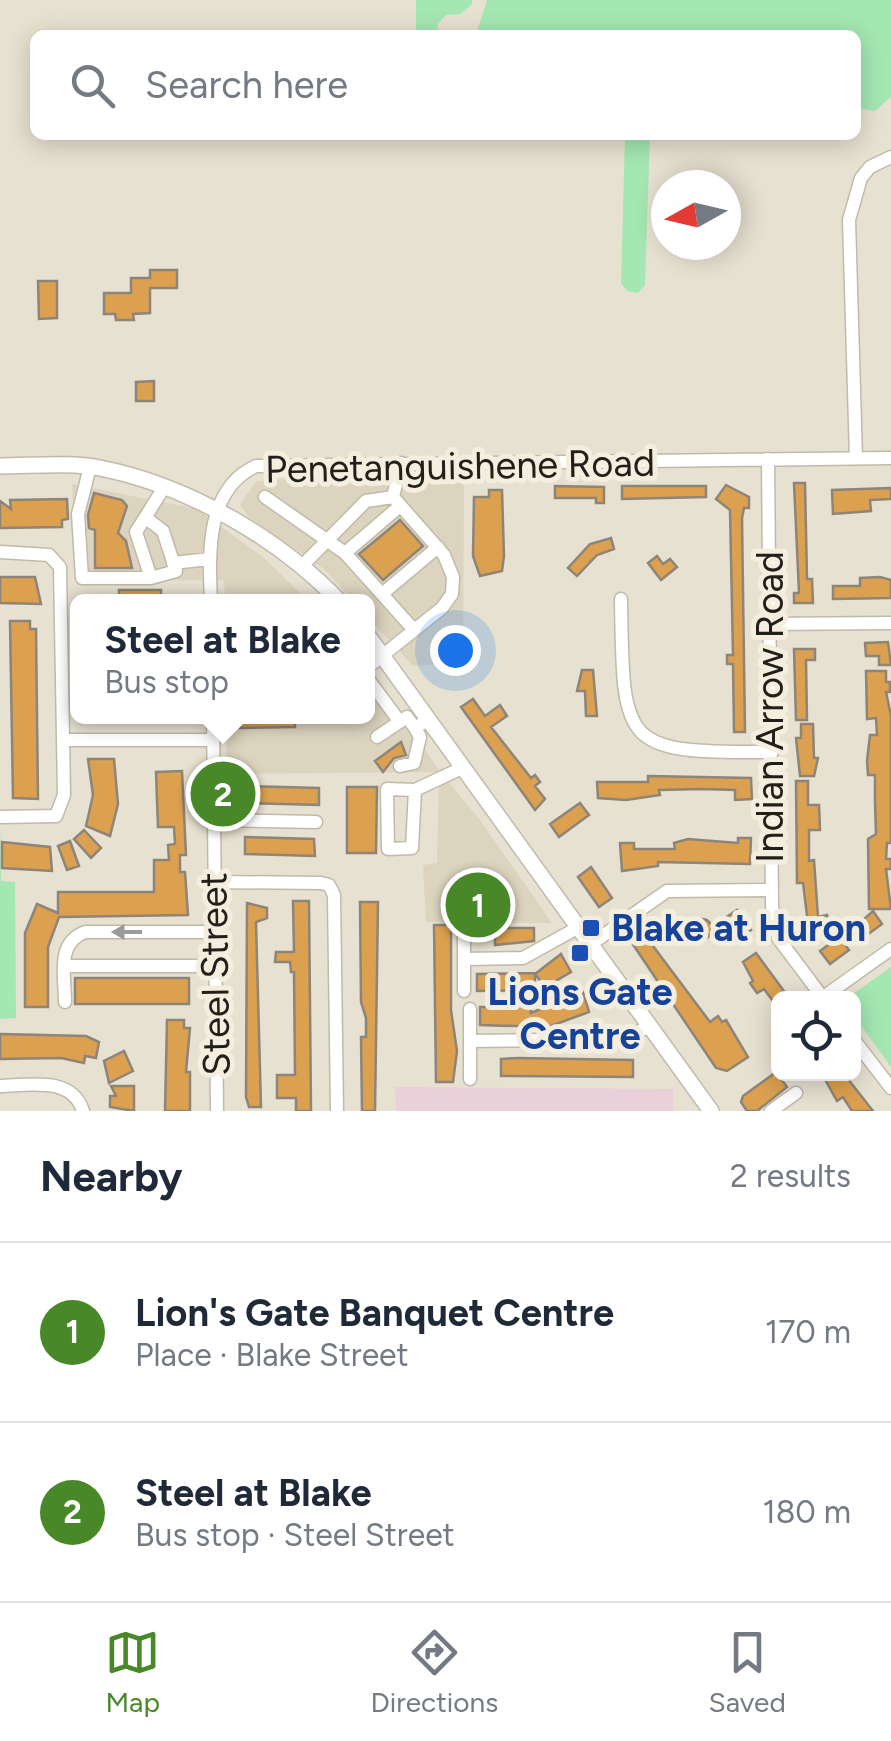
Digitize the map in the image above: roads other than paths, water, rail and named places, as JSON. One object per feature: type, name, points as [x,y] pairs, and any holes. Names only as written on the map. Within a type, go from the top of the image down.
[{"type":"main road","name":"Penetanguishene Road","points":[[0,466],[90,468],[163,489],[219,512]]},
{"type":"main road","points":[[219,512],[301,567],[331,594]]},
{"type":"main road","points":[[375,645],[422,723],[464,767],[711,1111]]},
{"type":"street","points":[[856,458],[849,220],[861,178],[870,167],[891,157]]},
{"type":"street","name":"Penetanguishene Road","points":[[219,512],[237,479],[256,466],[891,458]]},
{"type":"street","name":"Indian Arrow Road","points":[[768,459],[772,890],[778,938],[818,991]]},
{"type":"street","points":[[346,553],[397,501],[402,463]]},
{"type":"street","points":[[90,468],[78,514],[82,578],[151,578],[176,572],[163,531],[146,518]]},
{"type":"street","points":[[151,578],[136,532],[163,489]]},
{"type":"street","points":[[265,497],[346,553],[414,630]]},
{"type":"street","points":[[301,567],[366,501],[397,501],[438,547],[454,576],[452,594],[375,662]]},
{"type":"street","points":[[211,594],[209,536],[219,512]]},
{"type":"street","points":[[382,594],[438,547]]},
{"type":"street","points":[[0,552],[49,554],[60,567],[64,795],[56,816],[0,817]]},
{"type":"street","points":[[173,562],[209,559]]},
{"type":"street","points":[[621,600],[622,696],[634,725],[645,736],[686,753],[772,752]]},
{"type":"street","points":[[770,624],[891,623]]},
{"type":"street","points":[[375,688],[400,722]]},
{"type":"street","points":[[377,737],[407,717],[422,723],[414,763],[400,766]]},
{"type":"street","name":"Steel Street","points":[[213,724],[217,1111]]},
{"type":"street","points":[[63,740],[213,740]]},
{"type":"street","points":[[415,790],[412,848],[388,849],[386,789],[415,790],[464,767]]},
{"type":"street","points":[[214,820],[316,822]]},
{"type":"street","points":[[214,882],[329,885],[334,895],[337,1111]]},
{"type":"street","points":[[592,944],[667,891],[772,890]]},
{"type":"street","points":[[464,959],[522,958],[579,927]]},
{"type":"street","points":[[464,928],[464,990]]},
{"type":"street","points":[[66,1002],[65,946],[84,932],[214,932]]},
{"type":"street","points":[[833,991],[891,949]]},
{"type":"street","points":[[65,966],[214,966]]},
{"type":"street","points":[[470,1008],[470,1079]]},
{"type":"street","points":[[470,1041],[624,1039],[650,1026]]},
{"type":"street","points":[[861,1049],[891,1088]]},
{"type":"street","points":[[0,1086],[64,1088],[77,1097],[83,1111]]},
{"type":"street","points":[[772,1111],[796,1093]]},
{"type":"place","name":"Steel at Blake","points":[[223,794]]},
{"type":"place","name":"Lion's Gate Banquet Centre","points":[[478,905]]},
{"type":"place","name":"Blake at Huron","points":[[591,928]]},
{"type":"place","name":"Lions Gate Centre","points":[[580,953]]}]
